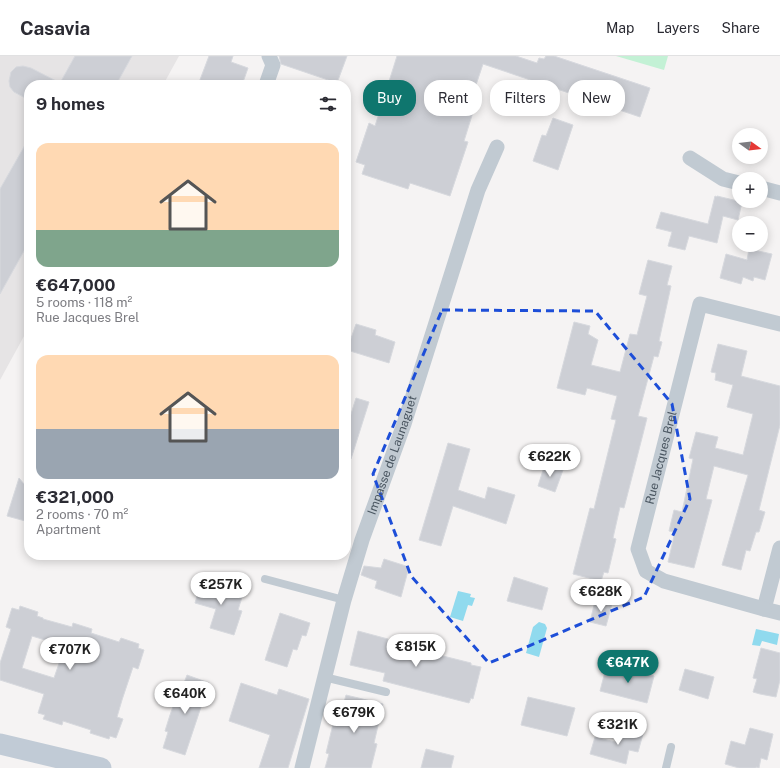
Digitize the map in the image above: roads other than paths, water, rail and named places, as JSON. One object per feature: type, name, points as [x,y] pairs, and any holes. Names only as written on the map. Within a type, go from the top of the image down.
[{"type":"main road","points":[[0,744],[101,768]]},
{"type":"street","points":[[268,80],[273,65],[269,56]]},
{"type":"street","name":"Impasse de Launaguet","points":[[302,768],[344,600],[362,540],[404,424],[478,190],[497,147]]},
{"type":"street","points":[[690,158],[723,179],[732,181]]},
{"type":"street","points":[[768,190],[780,193]]},
{"type":"street","name":"Rue Jacques Brel","points":[[764,609],[664,581],[646,571],[638,548],[700,304],[780,324]]},
{"type":"street","points":[[780,548],[764,609],[780,613]]},
{"type":"lane","points":[[265,579],[344,600]]},
{"type":"lane","points":[[324,677],[386,692]]},
{"type":"lane","points":[[666,768],[671,747]]},
{"type":"water","points":[[458,591],[471,594],[470,597],[475,598],[472,606],[468,605],[463,621],[450,617]]},
{"type":"water","points":[[539,622],[545,624],[547,628],[539,657],[526,653],[533,627]]},
{"type":"water","points":[[756,629],[779,634],[777,645],[762,641],[760,646],[752,645]]}]
